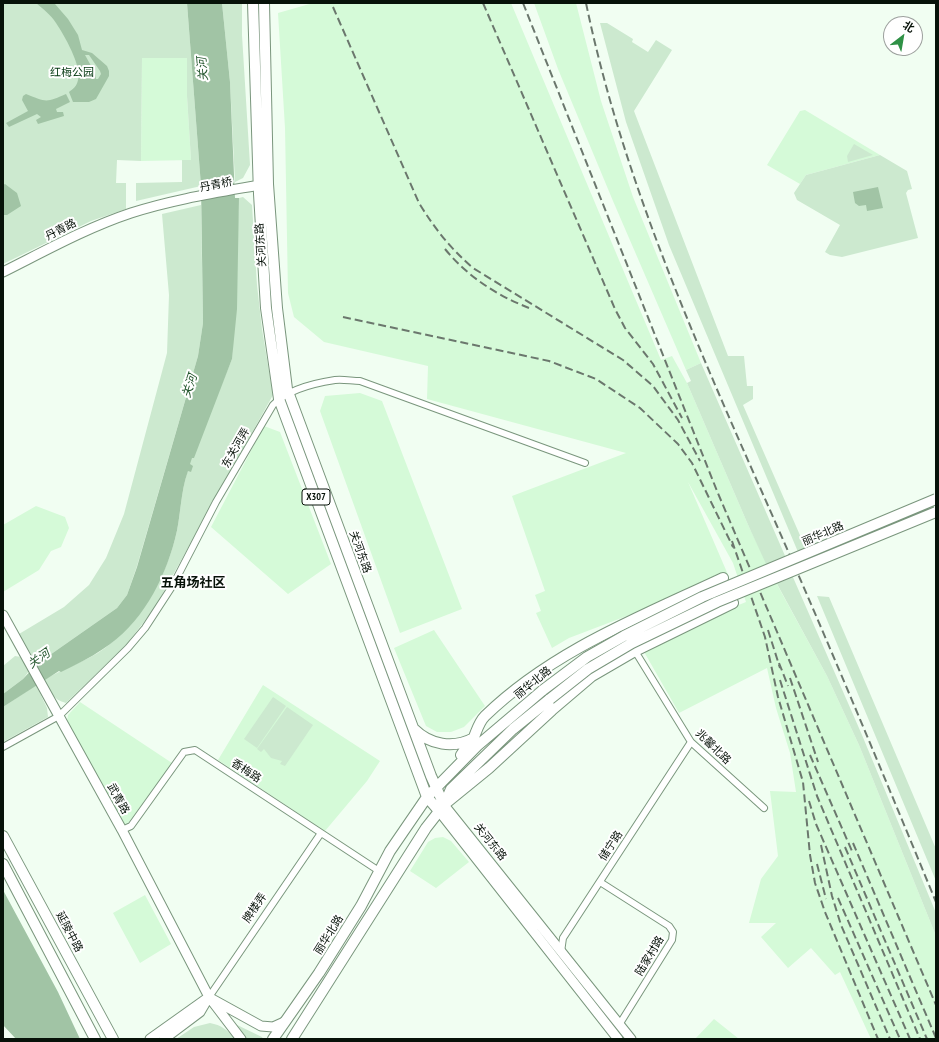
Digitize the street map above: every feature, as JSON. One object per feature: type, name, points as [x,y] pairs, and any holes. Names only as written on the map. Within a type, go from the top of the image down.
[{"type":"main road","name":"关河东路","points":[[253,3],[264,187],[277,308],[289,395],[436,789],[441,808]]},
{"type":"main road","name":"关河东路","points":[[264,3],[264,187],[266,308],[279,399],[427,797],[441,808]]},
{"type":"main road","name":"丽华北路","points":[[273,1039],[319,973],[361,906],[379,871],[427,797],[477,746],[543,690],[587,657],[624,636],[702,597],[936,499]]},
{"type":"main road","name":"丽华北路","points":[[292,1039],[397,873],[441,808],[451,789],[513,729],[588,669],[620,650],[717,602],[936,512]]},
{"type":"main road","points":[[436,789],[473,738],[484,718],[511,693],[587,641],[723,578]]},
{"type":"main road","points":[[441,808],[489,768],[552,710],[592,676],[635,651],[733,603]]},
{"type":"main road","points":[[413,728],[421,736],[431,742],[448,745],[466,742],[506,721]]},
{"type":"main road","name":"延陵中路","points":[[3,836],[113,1039]]},
{"type":"main road","points":[[3,864],[96,1039]]},
{"type":"street","name":"丹青桥","points":[[197,199],[264,187]]},
{"type":"street","name":"丹青路","points":[[3,272],[86,230],[132,213],[197,199]]},
{"type":"street","points":[[279,399],[305,387],[336,380],[360,381],[585,463]]},
{"type":"street","name":"东关河弄","points":[[3,747],[59,716],[128,648],[157,611],[173,585],[216,502],[273,405],[279,399]]},
{"type":"street","name":"武青路","points":[[3,615],[122,830],[209,997],[241,1039]]},
{"type":"street","name":"兆馨北路","points":[[635,651],[691,742],[764,808]]},
{"type":"street","name":"储宁路","points":[[561,965],[563,938],[691,742]]},
{"type":"street","name":"香梅路","points":[[122,830],[131,826],[184,752],[196,750],[379,871]]},
{"type":"street","name":"关河东路","points":[[441,808],[561,950],[630,1039]]},
{"type":"street","name":"关河东路","points":[[441,808],[618,1039]]},
{"type":"street","name":"牌楼弄","points":[[164,1039],[200,1012],[321,833]]},
{"type":"street","name":"陆家村路","points":[[600,882],[669,926],[673,932],[672,940],[619,1025]]},
{"type":"street","points":[[209,997],[261,1026],[273,1027],[284,1022]]},
{"type":"street","name":"牌楼弄","points":[[150,1039],[209,997]]},
{"type":"street","points":[[200,1012],[207,1010],[216,1012],[224,1018]]},
{"type":"shaded area","points":[[313,3],[511,3],[661,360],[672,356],[687,383],[749,527],[779,588],[827,676],[859,745],[936,936],[936,1039],[871,1039],[840,972],[835,975],[811,948],[788,968],[761,937],[776,923],[749,923],[761,879],[778,856],[770,791],[796,792],[790,753],[776,708],[767,668],[679,713],[643,650],[699,621],[746,602],[733,563],[688,482],[729,577],[569,638],[552,648],[536,613],[541,611],[535,595],[545,591],[512,496],[626,453],[427,399],[428,366],[324,342],[294,317],[288,293],[285,128],[278,13]]},
{"type":"shaded area","points":[[534,3],[576,3],[601,101],[633,197],[701,363],[686,370],[558,69]]},
{"type":"shaded area","points":[[142,58],[187,58],[187,96],[191,160],[141,161]]},
{"type":"shaded area","points":[[805,110],[880,155],[806,175],[800,184],[767,165],[800,111]]},
{"type":"shaded area","points":[[360,393],[382,401],[462,609],[400,633],[320,411],[325,396]]},
{"type":"shaded area","points":[[264,426],[280,432],[331,564],[288,594],[211,527]]},
{"type":"shaded area","points":[[36,506],[65,517],[69,528],[61,547],[51,551],[39,570],[3,592],[3,525]]},
{"type":"shaded area","points":[[434,630],[485,706],[464,727],[451,732],[437,732],[426,726],[394,648]]},
{"type":"shaded area","points":[[263,685],[380,761],[367,781],[325,831],[218,760]]},
{"type":"shaded area","points":[[80,702],[172,763],[129,822],[124,825],[67,721],[68,715]]},
{"type":"shaded area","points":[[443,837],[451,841],[469,862],[436,888],[410,871],[428,842],[435,838]]},
{"type":"shaded area","points":[[145,895],[171,944],[140,963],[113,913]]},
{"type":"shaded area","points":[[714,1019],[739,1039],[695,1039]]},
{"type":"green space","name":"红梅公园","points":[[3,3],[187,3],[201,186],[136,201],[136,183],[182,182],[182,160],[191,160],[187,96],[187,58],[142,58],[141,161],[117,160],[116,183],[126,183],[126,209],[91,221],[3,264]]},
{"type":"green space","points":[[222,3],[242,3],[242,35],[250,165],[243,178],[235,182],[230,82]]},
{"type":"green space","points":[[600,23],[607,23],[633,39],[632,42],[648,52],[656,40],[672,50],[634,111],[728,356],[744,356],[747,386],[753,386],[753,399],[743,405],[806,549],[798,552],[669,245],[626,122]]},
{"type":"green space","points":[[854,144],[873,155],[848,162],[847,156]]},
{"type":"green space","points":[[880,155],[907,171],[912,189],[908,190],[906,193],[918,238],[842,257],[830,255],[825,252],[840,225],[797,200],[794,193],[806,175]]},
{"type":"green space","points":[[243,197],[252,205],[257,285],[262,329],[273,395],[154,609],[126,645],[66,703],[62,702],[52,694],[44,680],[98,653],[118,637],[140,613],[149,600],[164,571],[170,555],[177,531],[185,479],[188,470],[191,472],[189,464],[232,359],[239,198]]},
{"type":"green space","points":[[201,205],[203,323],[198,356],[137,566],[127,595],[117,608],[37,664],[19,634],[64,607],[89,585],[106,558],[124,514],[167,353],[169,295],[162,214]]},
{"type":"green space","points":[[701,363],[786,558],[767,566],[687,383],[691,381],[686,370]]},
{"type":"green space","points":[[792,575],[862,735],[936,913],[936,936],[859,745],[827,676],[776,582]]},
{"type":"green space","points":[[817,596],[829,597],[936,849],[936,881]]},
{"type":"green space","points":[[15,656],[21,657],[29,671],[23,679],[3,694],[3,666]]},
{"type":"green space","points":[[36,685],[47,708],[48,717],[3,742],[3,707]]},
{"type":"green space","points":[[273,697],[286,706],[257,748],[244,739]]},
{"type":"green space","points":[[287,707],[313,725],[285,766],[280,764],[282,761],[271,758],[264,749],[261,752],[257,749]]},
{"type":"green space","points":[[210,1023],[224,1028],[235,1039],[176,1039],[194,1027]]},
{"type":"green space","points":[[235,1024],[262,1037],[263,1039],[246,1039]]},
{"type":"water","points":[[36,3],[55,4],[68,19],[78,35],[82,50],[92,53],[107,66],[109,76],[96,99],[89,102],[73,102],[69,92],[76,86],[79,74],[75,59],[68,43],[56,23]],"holes":[[[85,55],[89,55],[100,71],[101,74],[98,79],[96,79],[95,73]]]},
{"type":"water","name":"关河","points":[[187,3],[222,3],[230,82],[235,198],[239,198],[237,309],[232,359],[194,458],[192,458],[190,464],[193,466],[191,472],[188,471],[185,479],[177,531],[170,555],[157,586],[140,615],[129,628],[103,649],[72,667],[61,672],[59,671],[3,707],[3,694],[23,679],[37,664],[117,608],[127,595],[137,567],[198,356],[203,323],[201,186]]},
{"type":"water","points":[[26,94],[42,100],[50,100],[66,94],[70,102],[56,109],[57,112],[63,112],[64,116],[38,124],[36,120],[41,117],[37,114],[9,127],[6,123],[28,111],[22,100],[23,96]]},
{"type":"water","points":[[5,184],[17,193],[21,206],[7,215],[3,215],[3,185]]},
{"type":"water","points":[[878,187],[883,208],[867,211],[866,205],[859,206],[855,203],[853,192]]},
{"type":"water","points":[[3,890],[58,992],[80,1039],[16,1039],[3,1025]]},
{"type":"railway","points":[[483,3],[615,309],[625,328],[653,364],[682,418]]},
{"type":"railway","points":[[523,3],[717,491],[936,1005]]},
{"type":"railway","points":[[586,3],[602,71],[621,138],[643,204],[668,269],[721,398],[838,667],[936,902]]},
{"type":"railway","points":[[333,7],[419,203],[443,238],[473,268],[623,360],[653,386],[678,420],[700,461]]},
{"type":"railway","points":[[445,249],[463,268],[483,284],[505,297],[529,308]]},
{"type":"railway","points":[[343,317],[549,361],[596,379],[640,408],[678,444],[692,463],[733,547]]},
{"type":"railway","points":[[732,541],[765,637],[778,697],[803,782],[810,855],[815,883],[825,912],[878,1039]]},
{"type":"railway","points":[[768,630],[780,668]]},
{"type":"railway","points":[[779,663],[788,686]]},
{"type":"railway","points":[[790,678],[818,762]]},
{"type":"railway","points":[[780,680],[817,796],[920,1039]]},
{"type":"railway","points":[[810,755],[852,851]]},
{"type":"railway","points":[[809,801],[816,824],[910,1039]]},
{"type":"railway","points":[[853,843],[936,1038]]},
{"type":"railway","points":[[821,845],[832,896],[841,925],[890,1039]]},
{"type":"railway","points":[[845,847],[927,1039]]},
{"type":"railway","points":[[817,864],[826,899]]},
{"type":"railway","points":[[838,898],[900,1039]]},
{"type":"district","name":"五角场社区","points":[[193,583]]}]
